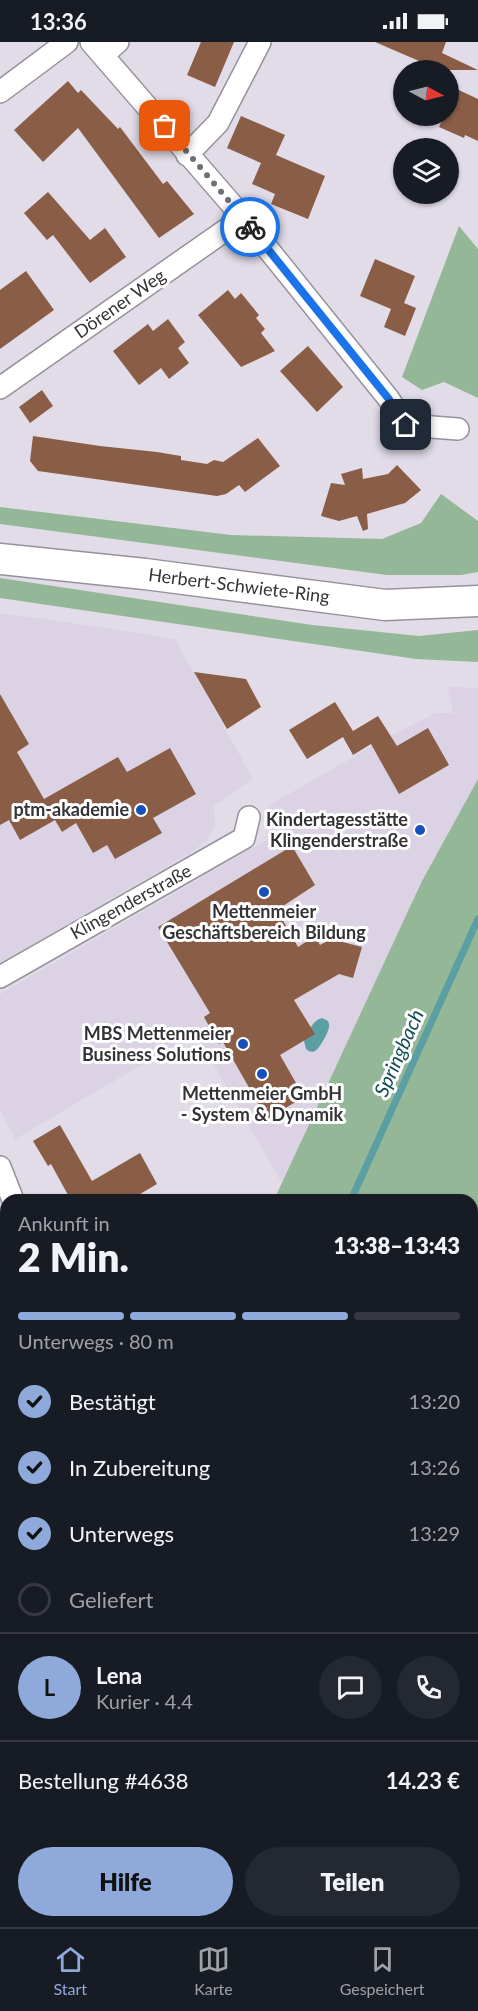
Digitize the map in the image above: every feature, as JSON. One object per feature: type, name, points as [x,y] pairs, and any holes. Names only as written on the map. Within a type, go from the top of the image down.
[{"type":"main road","name":"Herbert-Schwiete-Ring","points":[[0,559],[145,574],[386,605],[478,601]]},
{"type":"street","points":[[0,92],[67,42]]},
{"type":"street","points":[[188,155],[218,123],[260,42]]},
{"type":"street","points":[[104,46],[188,155],[234,207],[238,218],[247,223],[388,398],[406,425],[458,429]]},
{"type":"street","name":"Dörener Weg","points":[[0,387],[230,227],[238,218]]},
{"type":"street","name":"Klingenderstraße","points":[[0,977],[244,838],[249,817]]},
{"type":"street","points":[[0,1167],[11,1194]]},
{"type":"shaded area","points":[[0,614],[175,639],[253,779],[214,806],[215,825],[207,840],[193,851],[0,963]]},
{"type":"shaded area","points":[[448,687],[478,688],[478,779],[422,881],[282,1183],[196,1033],[15,1139],[0,1110],[0,994],[282,831],[268,806],[388,737],[436,713],[453,713]]},
{"type":"green space","points":[[459,226],[478,249],[478,398],[444,382],[422,390],[402,377]]},
{"type":"green space","points":[[441,494],[478,521],[478,572],[461,575],[387,575],[0,524],[0,507],[231,535],[382,539],[421,523]]},
{"type":"green space","points":[[0,578],[312,625],[419,636],[478,630],[478,662],[416,659],[0,598]]},
{"type":"green space","points":[[478,779],[478,1194],[277,1194],[422,881]]},
{"type":"water","points":[[322,1018],[328,1022],[328,1031],[317,1049],[314,1052],[310,1051],[306,1049],[304,1041],[313,1024]]},
{"type":"building","points":[[201,42],[234,42],[215,87],[187,75]]},
{"type":"building","points":[[375,42],[446,42],[442,53],[457,60],[417,60]]},
{"type":"building","points":[[459,61],[478,70],[459,70]]},
{"type":"building","points":[[68,81],[78,93],[81,90],[118,129],[120,127],[163,184],[167,181],[194,214],[159,238],[78,128],[43,162],[14,130]]},
{"type":"building","points":[[459,90],[478,99],[478,141],[465,135],[464,138],[439,127],[459,126]]},
{"type":"building","points":[[241,116],[285,135],[276,155],[325,176],[308,219],[271,204],[275,194],[252,184],[261,163],[227,148]]},
{"type":"building","points":[[48,192],[90,240],[105,228],[126,257],[90,283],[53,235],[47,240],[24,213]]},
{"type":"building","points":[[375,259],[415,276],[404,303],[416,308],[405,336],[384,327],[391,309],[360,296]]},
{"type":"building","points":[[26,271],[54,310],[0,349],[0,290]]},
{"type":"building","points":[[228,290],[235,299],[241,293],[259,315],[256,318],[265,329],[261,333],[275,351],[241,367],[198,315]]},
{"type":"building","points":[[168,319],[185,342],[178,348],[189,363],[169,379],[161,368],[139,385],[113,351],[148,324],[153,331]]},
{"type":"building","points":[[308,346],[343,387],[317,412],[280,371]]},
{"type":"building","points":[[42,390],[53,406],[30,423],[19,407]]},
{"type":"building","points":[[33,436],[157,452],[181,456],[181,460],[207,464],[214,460],[223,462],[258,438],[280,466],[245,492],[239,485],[226,494],[217,496],[38,471],[30,461]]},
{"type":"building","points":[[397,465],[421,490],[405,503],[367,514],[368,529],[363,531],[357,516],[339,521],[321,516],[331,483],[345,485],[341,474],[362,468],[363,479],[388,474]]},
{"type":"building","points":[[194,672],[246,679],[261,707],[227,729]]},
{"type":"building","points":[[0,694],[29,744],[17,752],[44,799],[118,757],[127,772],[170,748],[196,794],[153,818],[162,833],[115,859],[107,845],[93,853],[76,823],[62,832],[55,820],[20,840],[9,820],[0,825]]},
{"type":"building","points":[[335,702],[353,731],[378,716],[397,746],[428,728],[449,765],[399,794],[371,744],[353,755],[343,737],[307,759],[289,730]]},
{"type":"building","points":[[292,846],[315,885],[277,910],[298,947],[315,936],[320,945],[331,939],[362,947],[353,978],[339,974],[294,1000],[315,1034],[280,1055],[304,1097],[267,1119],[223,1042],[219,1044],[204,1017],[210,1013],[158,927]]},
{"type":"building","points":[[60,1125],[92,1181],[140,1153],[157,1184],[140,1194],[67,1194],[51,1164],[48,1166],[33,1141]]},
{"type":"waterway","name":"Springbach","points":[[354,1194],[478,919]]},
{"type":"way so far","points":[[165,126],[234,207],[238,218],[250,227]]},
{"type":"place","name":"ptm-akademie","points":[[141,810]]},
{"type":"place","name":"Kindertagesstätte Klingenderstraße","points":[[420,830]]},
{"type":"place","name":"Mettenmeier Geschäftsbereich Bildung","points":[[264,892]]},
{"type":"place","name":"MBS Mettenmeier Business Solutions","points":[[243,1044]]},
{"type":"place","name":"Mettenmeier GmbH - System & Dynamik","points":[[262,1074]]},
{"type":"route","points":[[250,227],[388,398],[406,425]]}]
